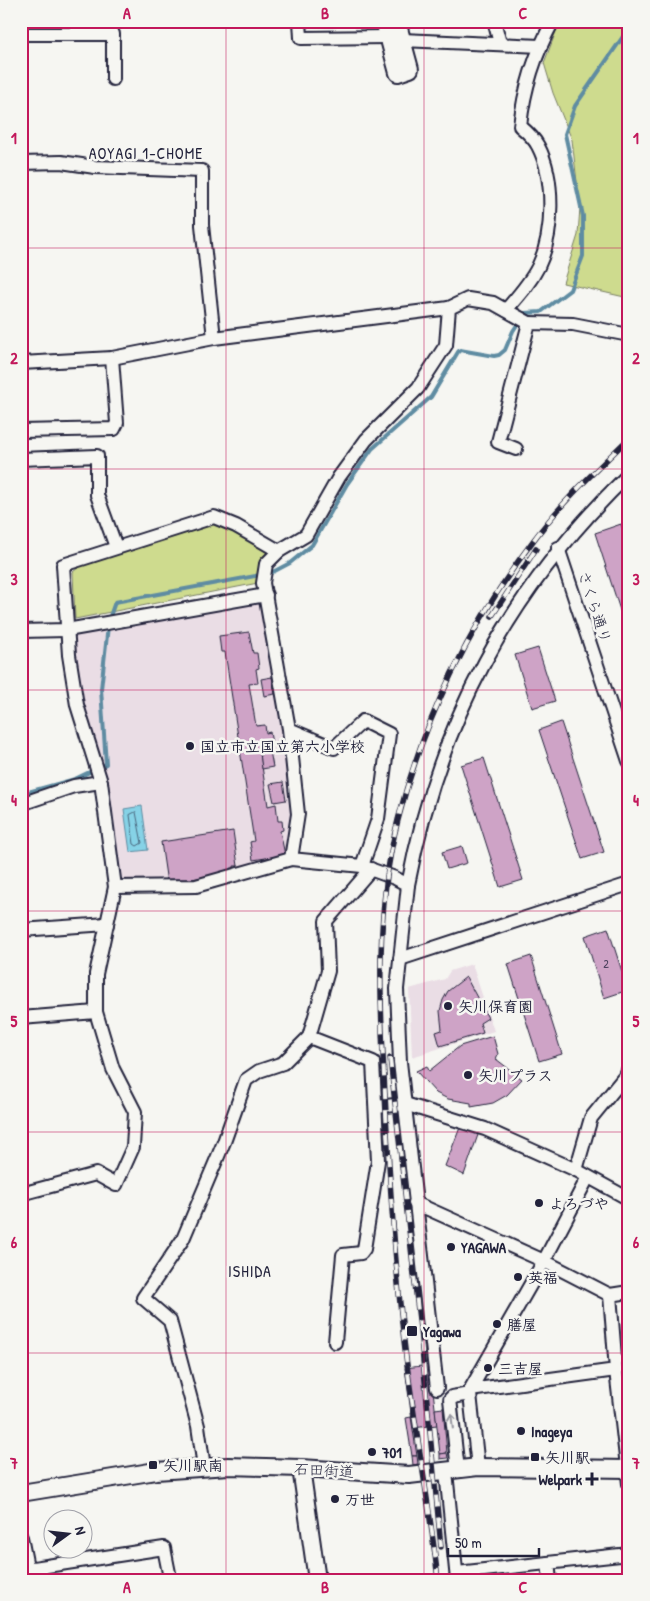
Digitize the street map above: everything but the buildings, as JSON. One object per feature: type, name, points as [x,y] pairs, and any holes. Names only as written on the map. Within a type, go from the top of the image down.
[{"type":"street","points":[[300,21],[301,38],[395,39],[540,46]]},
{"type":"street","points":[[384,21],[395,39]]},
{"type":"street","points":[[395,39],[398,21]]},
{"type":"street","points":[[494,21],[500,43]]},
{"type":"street","points":[[510,313],[539,265],[548,231],[551,190],[538,146],[520,126],[532,65],[553,21]]},
{"type":"street","points":[[21,34],[113,34],[113,79]]},
{"type":"street","points":[[21,163],[61,162],[96,167],[202,171],[202,225],[214,338]]},
{"type":"street","points":[[21,363],[112,358],[214,338],[449,308],[468,299],[493,304],[529,323],[573,324],[629,335]]},
{"type":"street","points":[[291,859],[298,814],[289,729],[264,589],[266,564],[279,551],[306,534],[339,477],[366,440],[418,388],[446,345],[449,308]]},
{"type":"street","points":[[516,448],[498,442],[529,323]]},
{"type":"street","points":[[21,431],[114,429],[117,423],[112,358]]},
{"type":"street","points":[[21,459],[97,456],[97,495],[116,547]]},
{"type":"street","points":[[437,1388],[415,1203],[398,1022],[397,989],[408,885],[419,830],[443,752],[476,677],[507,620],[558,548],[629,474]]},
{"type":"street","points":[[21,1194],[96,1174],[116,1185],[134,1147],[135,1112],[113,1069],[96,1012],[96,974],[115,887],[98,773],[77,705],[67,630],[63,564],[214,517],[236,526],[279,551]]},
{"type":"street","name":"さくら通り","points":[[558,548],[629,761]]},
{"type":"street","points":[[21,631],[67,630],[264,589]]},
{"type":"street","points":[[204,1467],[198,1426],[170,1321],[143,1298],[183,1239],[224,1142],[246,1080],[259,1071],[283,1063],[309,1037],[328,970],[326,921],[366,867],[378,819],[389,734],[363,721],[334,748],[289,729]]},
{"type":"street","points":[[21,804],[74,786],[98,773]]},
{"type":"street","points":[[115,887],[196,886],[291,859],[366,867],[408,885]]},
{"type":"street","points":[[400,959],[629,884]]},
{"type":"street","points":[[21,930],[106,924]]},
{"type":"street","points":[[21,1018],[96,1012]]},
{"type":"street","points":[[309,1037],[373,1062],[378,1161],[364,1249],[361,1254],[343,1255],[335,1342]]},
{"type":"street","points":[[576,1170],[591,1118],[626,1076],[629,1068]]},
{"type":"street","points":[[376,1107],[405,1104],[486,1129],[576,1170],[629,1199]]},
{"type":"street","points":[[478,1467],[470,1392],[544,1261],[588,1177]]},
{"type":"street","points":[[415,1203],[544,1261],[610,1295],[629,1292]]},
{"type":"street","points":[[610,1295],[616,1370],[628,1474]]},
{"type":"street","points":[[616,1370],[470,1392],[450,1399],[457,1576],[629,1554]]},
{"type":"street","name":"石田街道","points":[[21,1493],[140,1473],[204,1467],[301,1468],[408,1475],[478,1467],[628,1474]]},
{"type":"street","points":[[301,1468],[317,1580]]},
{"type":"street","points":[[21,1537],[28,1567],[34,1568],[164,1548],[170,1578]]},
{"type":"street","points":[[548,1563],[550,1580]]},
{"type":"shaded area","name":"国立市立国立第六小学校","points":[[266,595],[298,814],[291,859],[196,886],[115,887],[95,762],[67,630],[117,620],[165,604]]},
{"type":"shaded area","name":"矢川保育園","points":[[472,964],[494,1031],[412,1057],[409,989],[445,979],[450,971]]},
{"type":"green space","points":[[50,21],[110,21],[110,29],[50,29]]},
{"type":"green space","points":[[560,21],[629,21],[629,298],[563,283],[578,235],[580,207],[572,140],[553,93],[544,63]]},
{"type":"green space","points":[[216,523],[273,551],[259,562],[258,583],[75,619],[73,572],[79,567]]},
{"type":"water","points":[[142,806],[148,850],[130,852],[124,809]]},
{"type":"waterway","points":[[109,619],[115,602],[271,573],[290,563],[312,545],[347,484],[372,449],[431,397],[460,350],[494,356],[499,355],[505,350],[513,331],[525,313],[541,312],[570,290],[583,256],[583,216],[565,134],[575,106],[629,28]]},
{"type":"waterway","points":[[21,794],[75,779],[106,764],[101,689],[108,626]]},
{"type":"railway","points":[[438,1580],[403,1332],[390,1183],[383,1060],[381,956],[382,922],[391,853],[408,783],[435,709],[489,605],[510,572],[544,527],[579,488],[629,438]]},
{"type":"railway","points":[[492,616],[536,549]]},
{"type":"railway","points":[[390,1058],[420,1329],[441,1547]]},
{"type":"place","name":"国立市立国立第六小学校","points":[[190,746]]},
{"type":"place","name":"矢川保育園","points":[[448,1006]]},
{"type":"place","name":"矢川プラス","points":[[468,1075]]},
{"type":"place","name":"よろづや","points":[[539,1203]]},
{"type":"place","name":"YAGAWA","points":[[451,1247]]},
{"type":"place","name":"英福","points":[[518,1277]]},
{"type":"place","name":"膳屋","points":[[497,1324]]},
{"type":"place","name":"Yagawa","points":[[412,1331]]},
{"type":"place","name":"三吉屋","points":[[488,1368]]},
{"type":"place","name":"Inageya","points":[[521,1431]]},
{"type":"place","name":"701","points":[[372,1452]]},
{"type":"place","name":"矢川駅","points":[[535,1457]]},
{"type":"place","name":"矢川駅南","points":[[153,1465]]},
{"type":"place","name":"Welpark","points":[[592,1479]]},
{"type":"place","name":"万世","points":[[335,1499]]},
{"type":"district","name":"AOYAGI 1-CHOME","points":[[146,153]]},
{"type":"district","name":"ISHIDA","points":[[250,1271]]}]
